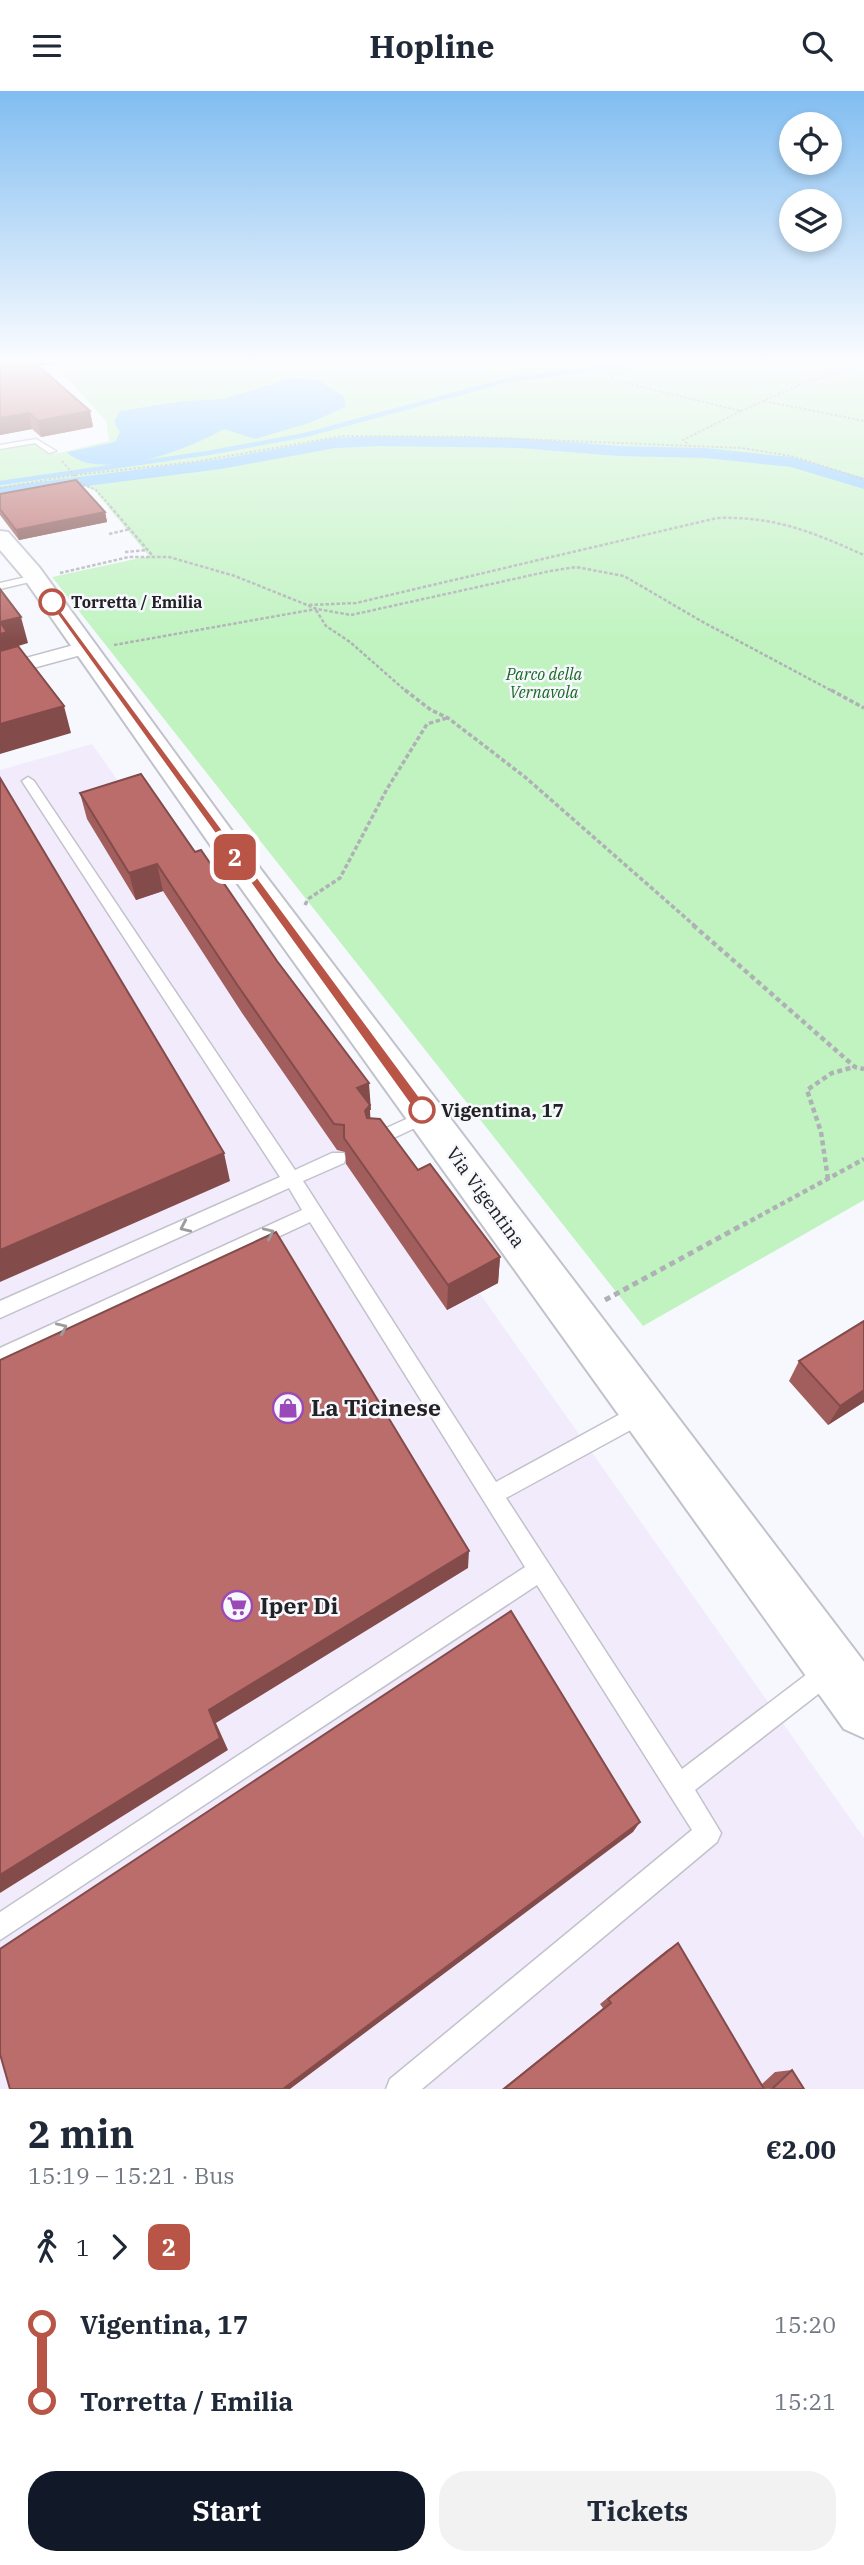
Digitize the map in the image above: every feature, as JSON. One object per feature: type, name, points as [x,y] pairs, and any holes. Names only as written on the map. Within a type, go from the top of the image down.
[{"type":"street","name":"Via Vigentina","points":[[0,537],[46,576],[99,647],[426,1116],[864,1709]]},
{"type":"street","points":[[0,671],[99,647]]},
{"type":"lane","points":[[0,586],[46,576]]},
{"type":"lane","points":[[28,781],[270,1150],[292,1179],[708,1833],[400,2089]]},
{"type":"lane","points":[[377,1139],[426,1116]]},
{"type":"lane","points":[[0,1310],[338,1158]]},
{"type":"lane","points":[[0,1357],[313,1213]]},
{"type":"lane","points":[[492,1495],[644,1412]]},
{"type":"lane","points":[[0,1927],[540,1570]]},
{"type":"lane","points":[[679,1787],[834,1668]]},
{"type":"path","points":[[0,488],[74,474],[180,464],[225,456]]},
{"type":"path","points":[[792,456],[864,479]]},
{"type":"path","points":[[74,474],[82,483],[96,490],[153,556]]},
{"type":"path","points":[[99,647],[356,603],[717,518],[768,517],[796,525],[864,555]]},
{"type":"path","points":[[109,534],[131,529]]},
{"type":"path","points":[[125,552],[148,550]]},
{"type":"path","points":[[46,576],[139,556],[153,556],[226,573],[308,604],[331,606]]},
{"type":"path","points":[[315,610],[351,615],[550,571],[576,567],[602,570],[625,576],[701,621],[864,708]]},
{"type":"path","points":[[308,604],[326,626],[350,642],[407,692],[431,710],[448,718],[525,777],[855,1067]]},
{"type":"path","points":[[302,911],[308,899],[340,878],[387,789],[428,724],[448,718]]},
{"type":"path","points":[[828,1179],[821,1132],[807,1090],[832,1073],[855,1067],[864,1069]]},
{"type":"path","points":[[601,1302],[864,1159]]},
{"type":"shaded area","points":[[92,744],[864,1838],[864,2089],[0,2089],[0,770]]},
{"type":"green space","name":"Parco della Vernavola","points":[[0,456],[864,456],[864,1200],[643,1326],[52,577],[149,556],[94,490],[76,484],[0,495]]},
{"type":"water","points":[[73,456],[160,456],[122,464],[85,462]]},
{"type":"building","points":[[76,480],[105,512],[16,530],[0,509],[0,494]]},
{"type":"building","points":[[0,589],[21,617],[0,622]]},
{"type":"building","points":[[0,622],[7,632],[0,634]]},
{"type":"building","points":[[18,646],[64,706],[0,724],[0,651]]},
{"type":"building","points":[[141,774],[195,852],[201,850],[277,961],[369,1083],[357,1088],[370,1105],[365,1111],[367,1118],[380,1119],[418,1170],[430,1164],[500,1257],[448,1285],[344,1138],[344,1125],[334,1124],[157,864],[129,873],[80,793]]},
{"type":"building","points":[[0,778],[224,1153],[0,1250]]},
{"type":"building","points":[[276,1232],[469,1551],[209,1710],[220,1738],[0,1875],[0,1360]]},
{"type":"building","points":[[864,1321],[864,1390],[840,1406],[799,1361]]},
{"type":"building","points":[[511,1611],[640,1822],[283,2089],[10,2089],[0,2054],[0,1949]]},
{"type":"building","points":[[678,1943],[764,2089],[504,2089],[611,2003],[608,1999]]},
{"type":"building","points":[[792,2070],[804,2089],[772,2089]]},
{"type":"waterway","points":[[0,483],[186,456]]},
{"type":"waterway","points":[[0,492],[263,456]]},
{"type":"waterway","points":[[737,456],[791,462],[864,484]]},
{"type":"bus line","name":"2","points":[[52,602],[229,849],[422,1110]]},
{"type":"place","name":"Torretta / Emilia","points":[[52,602]]},
{"type":"place","name":"Vigentina, 17","points":[[422,1110]]},
{"type":"place","name":"La Ticinese","points":[[288,1408]]},
{"type":"place","name":"Iper Di","points":[[237,1606]]}]
